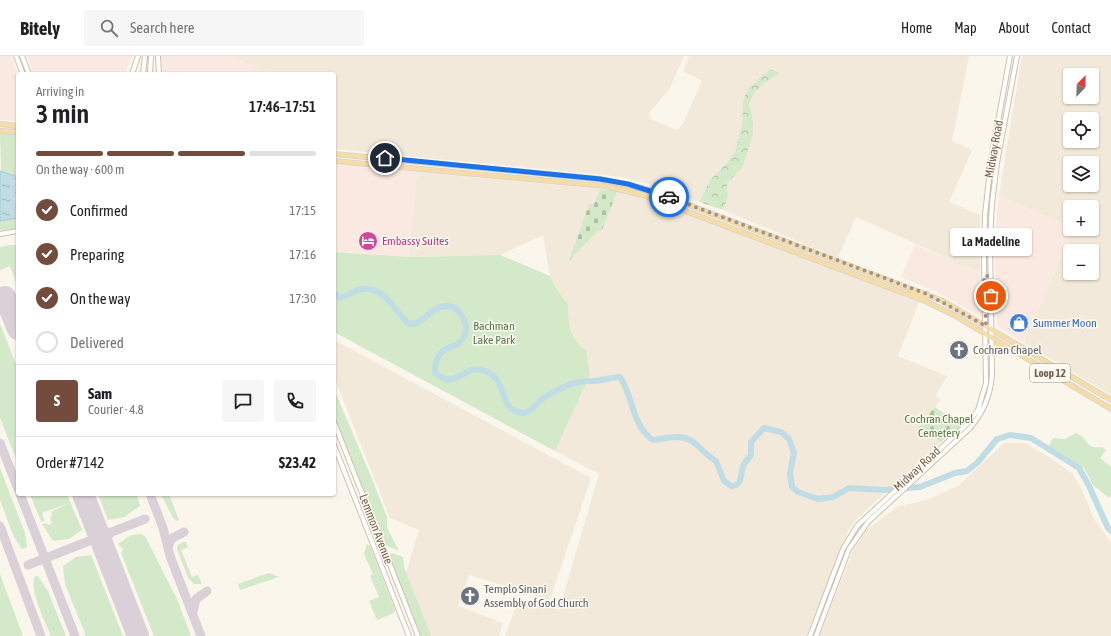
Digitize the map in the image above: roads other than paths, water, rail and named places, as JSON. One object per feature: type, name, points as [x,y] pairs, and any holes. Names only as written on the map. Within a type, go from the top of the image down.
[{"type":"main road","points":[[16,56],[22,72]]},
{"type":"main road","points":[[22,56],[28,72]]},
{"type":"main road","points":[[133,72],[138,56]]},
{"type":"main road","points":[[143,72],[145,56]]},
{"type":"main road","points":[[150,72],[151,56]]},
{"type":"main road","points":[[158,56],[159,72]]},
{"type":"main road","name":"Midway Road","points":[[810,636],[848,540],[857,526],[973,417],[982,401],[987,370],[984,239],[990,173],[1010,56]]},
{"type":"main road","name":"Midway Road","points":[[816,636],[852,543],[868,522],[919,476],[976,421],[990,390],[992,381],[992,329],[990,239],[997,163],[1017,56]]},
{"type":"main road","points":[[0,124],[16,126]]},
{"type":"main road","points":[[0,131],[16,132]]},
{"type":"main road","name":"Loop 12","points":[[336,154],[600,179],[652,190],[927,294],[992,329],[1111,400]]},
{"type":"main road","points":[[383,166],[387,163],[401,163],[404,160]]},
{"type":"main road","name":"Loop 12","points":[[336,161],[598,185],[626,190],[650,197],[940,307],[1111,409]]},
{"type":"main road","points":[[422,169],[423,162]]},
{"type":"main road","points":[[490,175],[491,169]]},
{"type":"main road","points":[[547,180],[548,174]]},
{"type":"main road","points":[[598,185],[600,179]]},
{"type":"main road","points":[[650,197],[652,190]]},
{"type":"main road","points":[[711,220],[714,214]]},
{"type":"main road","points":[[0,234],[16,231]]},
{"type":"main road","points":[[984,239],[990,239]]},
{"type":"main road","points":[[984,276],[990,276]]},
{"type":"main road","points":[[889,287],[892,281]]},
{"type":"main road","points":[[905,293],[924,296],[927,294]]},
{"type":"main road","points":[[992,354],[996,346],[1004,345]]},
{"type":"main road","points":[[985,389],[990,390]]},
{"type":"main road","name":"Lemmon Avenue","points":[[336,427],[418,636]]},
{"type":"main road","name":"Lemmon Avenue","points":[[336,450],[409,636]]},
{"type":"main road","points":[[939,450],[943,453]]},
{"type":"main road","points":[[352,489],[360,486]]},
{"type":"water","points":[[0,171],[16,176],[16,218],[0,221]]},
{"type":"waterway","points":[[336,295],[339,298],[363,289],[371,289],[384,296],[409,324],[421,321],[435,309],[447,306],[455,308],[462,316],[466,325],[465,334],[463,339],[458,344],[449,347],[439,355],[435,366],[435,373],[443,378],[449,379],[454,379],[475,369],[490,373],[499,384],[507,404],[511,409],[517,412],[527,412],[548,395],[571,384],[620,377],[628,393],[637,419],[646,434],[653,440],[682,437],[693,442],[716,461],[724,481],[731,486],[738,484],[743,466],[751,455],[751,442],[764,428],[781,432],[789,439],[794,453],[790,473],[792,487],[798,492],[818,499],[833,497],[849,488],[885,490],[920,487],[955,473],[967,471],[978,462],[997,439],[1010,435],[1031,438],[1079,468],[1108,528],[1111,531]]},
{"type":"place","name":"Embassy Suites","points":[[368,241]]},
{"type":"place","name":"La Madeline","points":[[991,296]]},
{"type":"place","name":"Summer Moon","points":[[1019,323]]},
{"type":"place","name":"Cochran Chapel","points":[[959,350]]},
{"type":"place","name":"Templo Sinani Assembly of God Church","points":[[470,596]]},
{"type":"park label","name":"Bachman Lake Park","points":[[494,333]]},
{"type":"park label","name":"Cochran Chapel Cemetery","points":[[939,426]]}]
